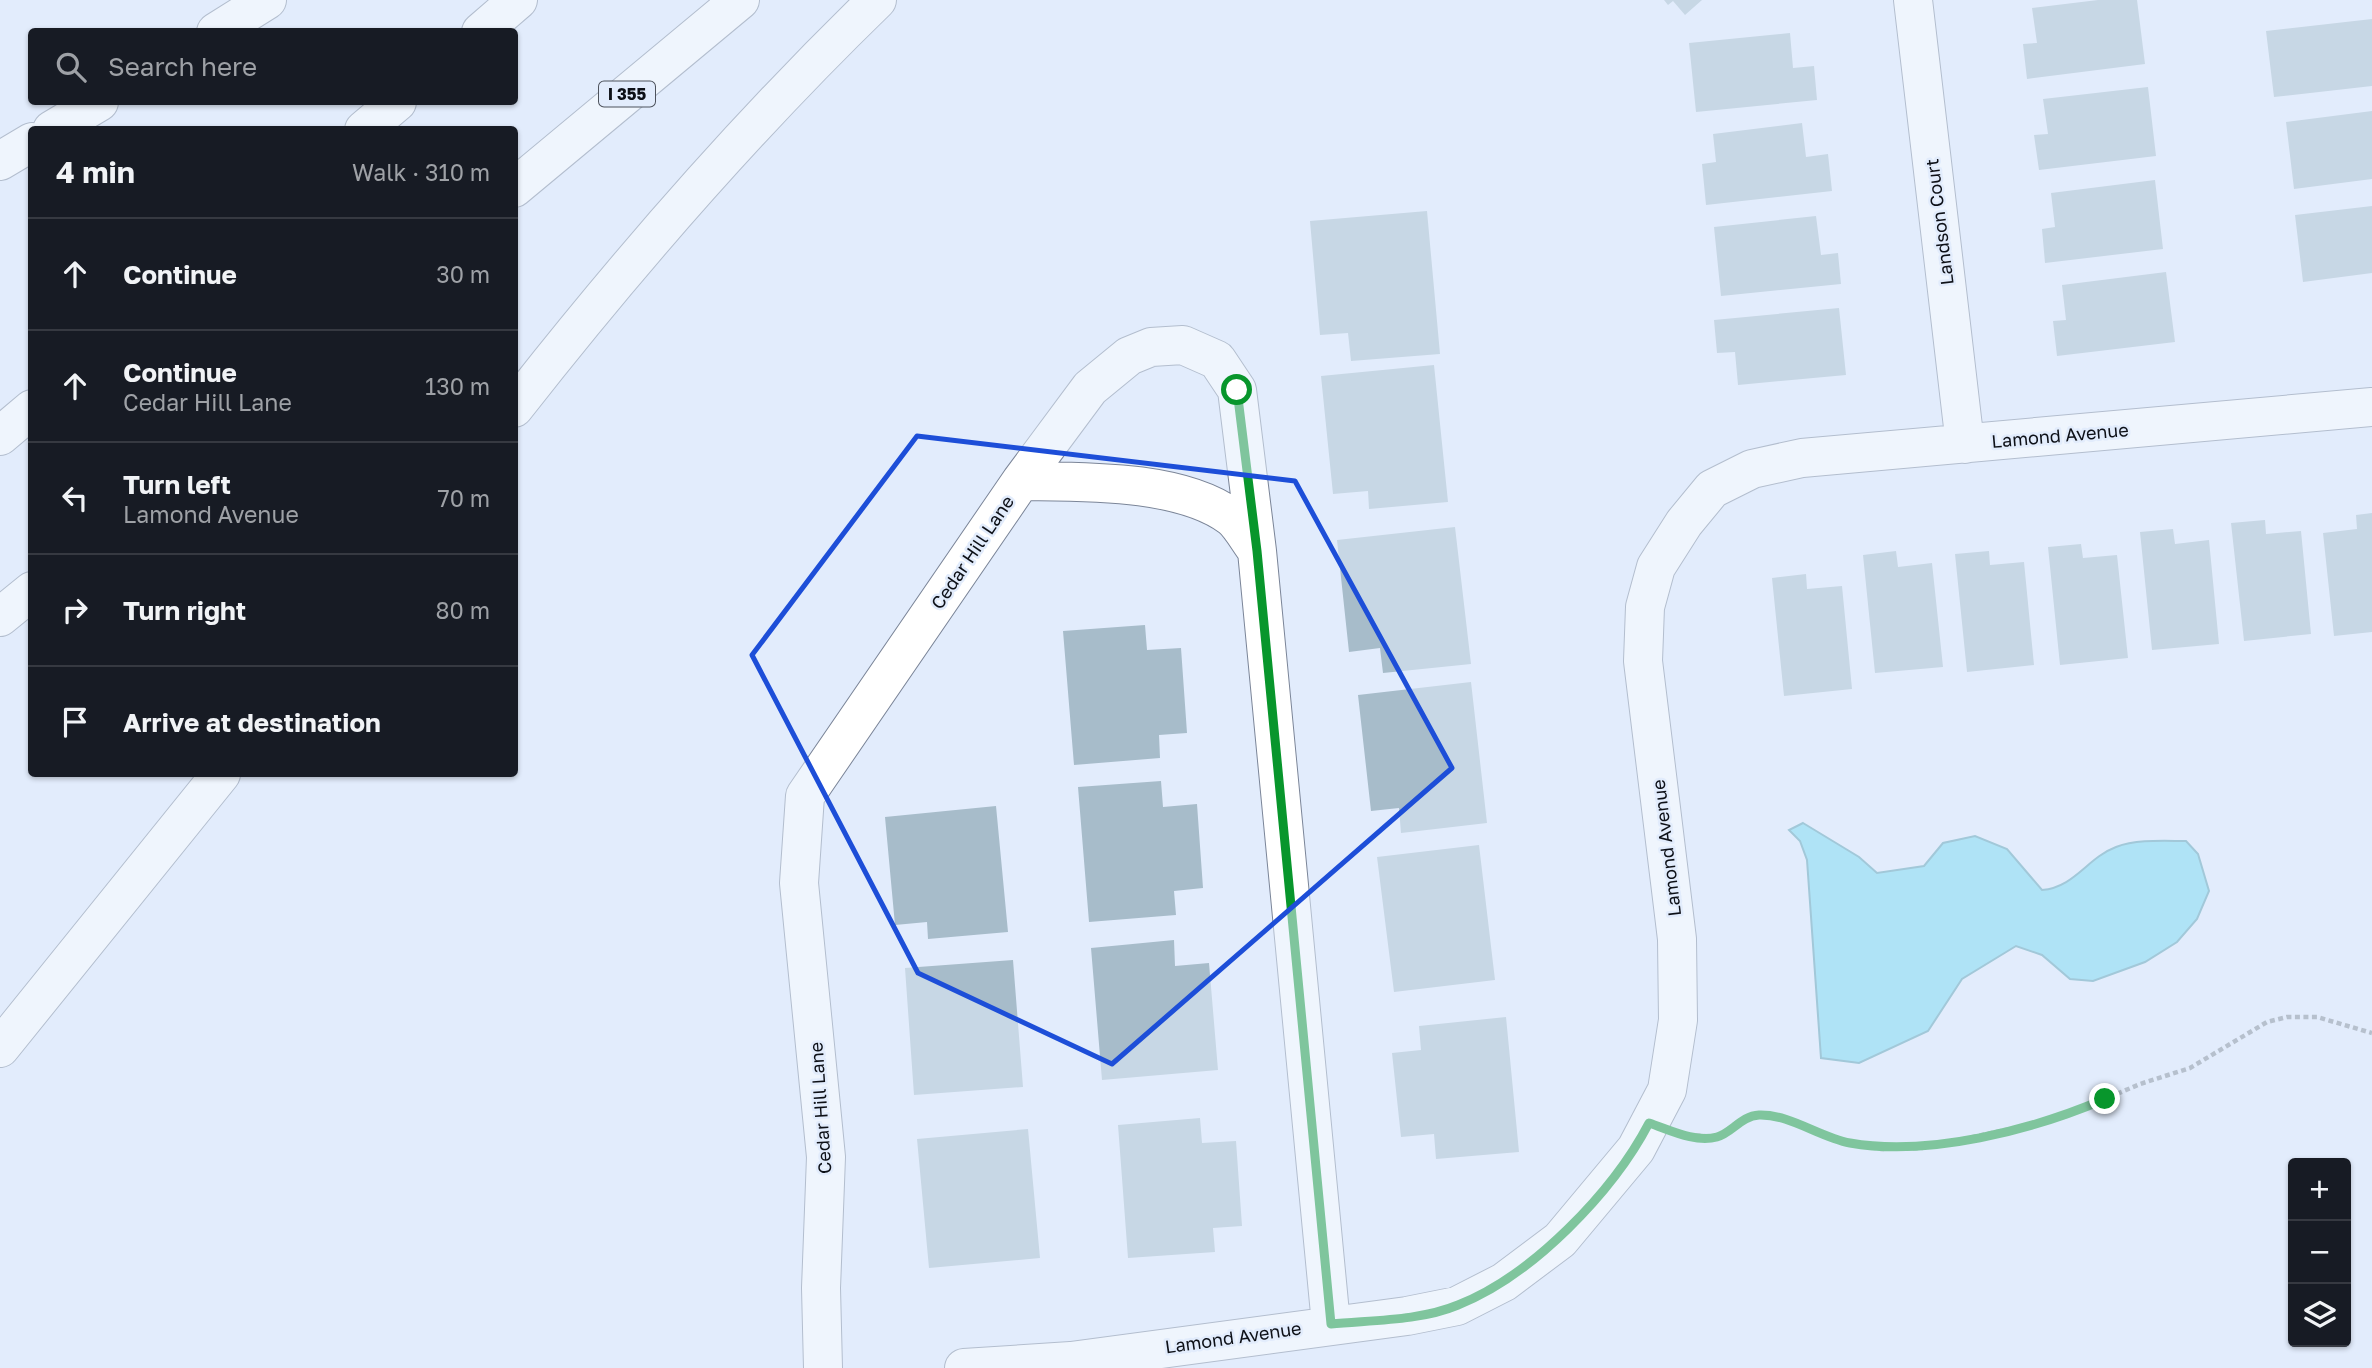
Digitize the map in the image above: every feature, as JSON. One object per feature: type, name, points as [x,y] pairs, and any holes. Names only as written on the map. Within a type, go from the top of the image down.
[{"type":"main road","points":[[222,28],[267,0]]},
{"type":"main road","points":[[486,28],[518,0]]},
{"type":"main road","name":"I 355","points":[[518,185],[740,0]]},
{"type":"main road","points":[[518,403],[568,339],[698,189],[802,73],[877,0]]},
{"type":"main road","name":"Landson Court","points":[[1913,0],[1965,444]]},
{"type":"main road","points":[[59,126],[94,105]]},
{"type":"main road","points":[[369,126],[393,105]]},
{"type":"main road","points":[[0,160],[28,144]]},
{"type":"main road","points":[[1021,481],[1090,388],[1129,356],[1151,347],[1183,345],[1217,360],[1237,390],[1257,551],[1331,1324]]},
{"type":"main road","name":"Lamond Avenue","points":[[964,1368],[1071,1360],[1407,1316],[1457,1306],[1504,1282],[1560,1240],[1636,1149],[1667,1090],[1678,1020],[1677,939],[1643,661],[1645,607],[1656,567],[1684,523],[1713,489],[1752,470],[1802,458],[2372,407]]},
{"type":"main road","points":[[0,436],[28,412]]},
{"type":"main road","name":"Cedar Hill Lane","points":[[823,1368],[821,1288],[827,1157],[799,883],[805,796],[1021,481],[1102,482],[1152,489],[1204,503],[1232,518],[1257,551]]},
{"type":"main road","points":[[0,617],[28,594]]},
{"type":"main road","points":[[0,1048],[219,777]]},
{"type":"path","points":[[1649,1123],[1696,1138],[1718,1137],[1736,1123],[1756,1115],[1776,1116],[1834,1140],[1881,1149],[1922,1148],[2061,1118],[2190,1068],[2267,1022],[2287,1017],[2317,1017],[2372,1033]]},
{"type":"highlighted area","points":[[917,436],[1295,481],[1452,768],[1112,1064],[918,973],[752,655]]},
{"type":"water","points":[[1803,823],[1859,857],[1877,873],[1924,866],[1943,843],[1975,836],[2007,849],[2042,890],[2063,884],[2106,852],[2124,844],[2186,841],[2198,854],[2209,891],[2197,919],[2177,942],[2145,962],[2093,981],[2070,979],[2042,955],[2016,946],[1962,979],[1928,1031],[1859,1063],[1821,1058],[1807,860],[1800,841],[1789,830]]},
{"type":"building","points":[[1664,0],[1702,0],[1685,15],[1673,1],[1668,5]]},
{"type":"building","points":[[2098,0],[2137,0],[2145,64],[2027,79],[2023,44],[2037,43],[2032,8]]},
{"type":"building","points":[[2372,19],[2372,86],[2274,97],[2266,31]]},
{"type":"building","points":[[1790,33],[1793,68],[1814,66],[1817,100],[1696,112],[1689,43]]},
{"type":"building","points":[[2148,87],[2156,156],[2039,170],[2034,135],[2048,134],[2043,99]]},
{"type":"building","points":[[2372,111],[2372,179],[2294,189],[2286,122]]},
{"type":"building","points":[[1802,123],[1806,157],[1828,154],[1832,191],[1706,205],[1702,164],[1716,162],[1713,134]]},
{"type":"building","points":[[2155,180],[2163,249],[2045,263],[2042,229],[2055,227],[2051,193]]},
{"type":"building","points":[[2372,206],[2372,273],[2303,282],[2295,215]]},
{"type":"building","points":[[1427,211],[1440,354],[1351,361],[1348,333],[1320,335],[1310,221]]},
{"type":"building","points":[[1816,216],[1821,255],[1838,253],[1841,284],[1721,296],[1714,227]]},
{"type":"building","points":[[2166,272],[2175,342],[2057,356],[2053,321],[2066,320],[2062,285]]},
{"type":"building","points":[[1839,308],[1846,375],[1738,385],[1735,352],[1717,353],[1714,320]]},
{"type":"building","points":[[1434,365],[1448,502],[1369,509],[1368,491],[1333,494],[1321,376]]},
{"type":"building","points":[[2372,513],[2372,632],[2334,636],[2323,533],[2357,529],[2356,515]]},
{"type":"building","points":[[2265,520],[2266,534],[2301,531],[2311,634],[2244,641],[2231,523]]},
{"type":"building","points":[[1455,527],[1471,664],[1383,673],[1380,648],[1349,652],[1337,540]]},
{"type":"building","points":[[2173,529],[2175,544],[2209,540],[2219,644],[2152,650],[2140,532]]},
{"type":"building","points":[[2081,544],[2083,558],[2117,555],[2128,658],[2060,665],[2048,547]]},
{"type":"building","points":[[1896,551],[1898,567],[1932,563],[1943,667],[1875,673],[1863,555]]},
{"type":"building","points":[[1989,551],[1990,565],[2024,562],[2034,665],[1967,672],[1955,554]]},
{"type":"building","points":[[1806,574],[1807,589],[1842,586],[1852,689],[1784,696],[1772,578]]},
{"type":"building","points":[[1145,625],[1147,650],[1181,648],[1187,733],[1159,735],[1160,758],[1074,765],[1063,631]]},
{"type":"building","points":[[1471,682],[1487,823],[1401,833],[1399,808],[1371,811],[1358,695]]},
{"type":"building","points":[[1161,781],[1163,807],[1197,804],[1203,888],[1174,891],[1176,915],[1089,922],[1078,787]]},
{"type":"building","points":[[996,806],[1008,932],[928,939],[927,922],[895,925],[885,817]]},
{"type":"building","points":[[1479,845],[1495,980],[1394,992],[1377,857]]},
{"type":"building","points":[[1174,940],[1175,966],[1209,963],[1218,1070],[1102,1080],[1091,948]]},
{"type":"building","points":[[1013,960],[1023,1087],[914,1095],[905,968]]},
{"type":"building","points":[[1506,1017],[1519,1152],[1436,1159],[1434,1134],[1401,1137],[1392,1053],[1421,1050],[1419,1026]]},
{"type":"building","points":[[1200,1118],[1202,1143],[1236,1141],[1242,1226],[1213,1228],[1215,1252],[1128,1258],[1118,1125]]},
{"type":"building","points":[[1028,1129],[1040,1258],[929,1268],[917,1139]]},
{"type":"route","points":[[1237,390],[1257,551],[1331,1324],[1407,1316],[1457,1306],[1504,1282],[1560,1240],[1636,1149],[1649,1123],[1696,1138],[1718,1137],[1736,1123],[1756,1115],[1776,1116],[1834,1140],[1881,1149],[1922,1148],[2061,1118],[2105,1099]]}]
